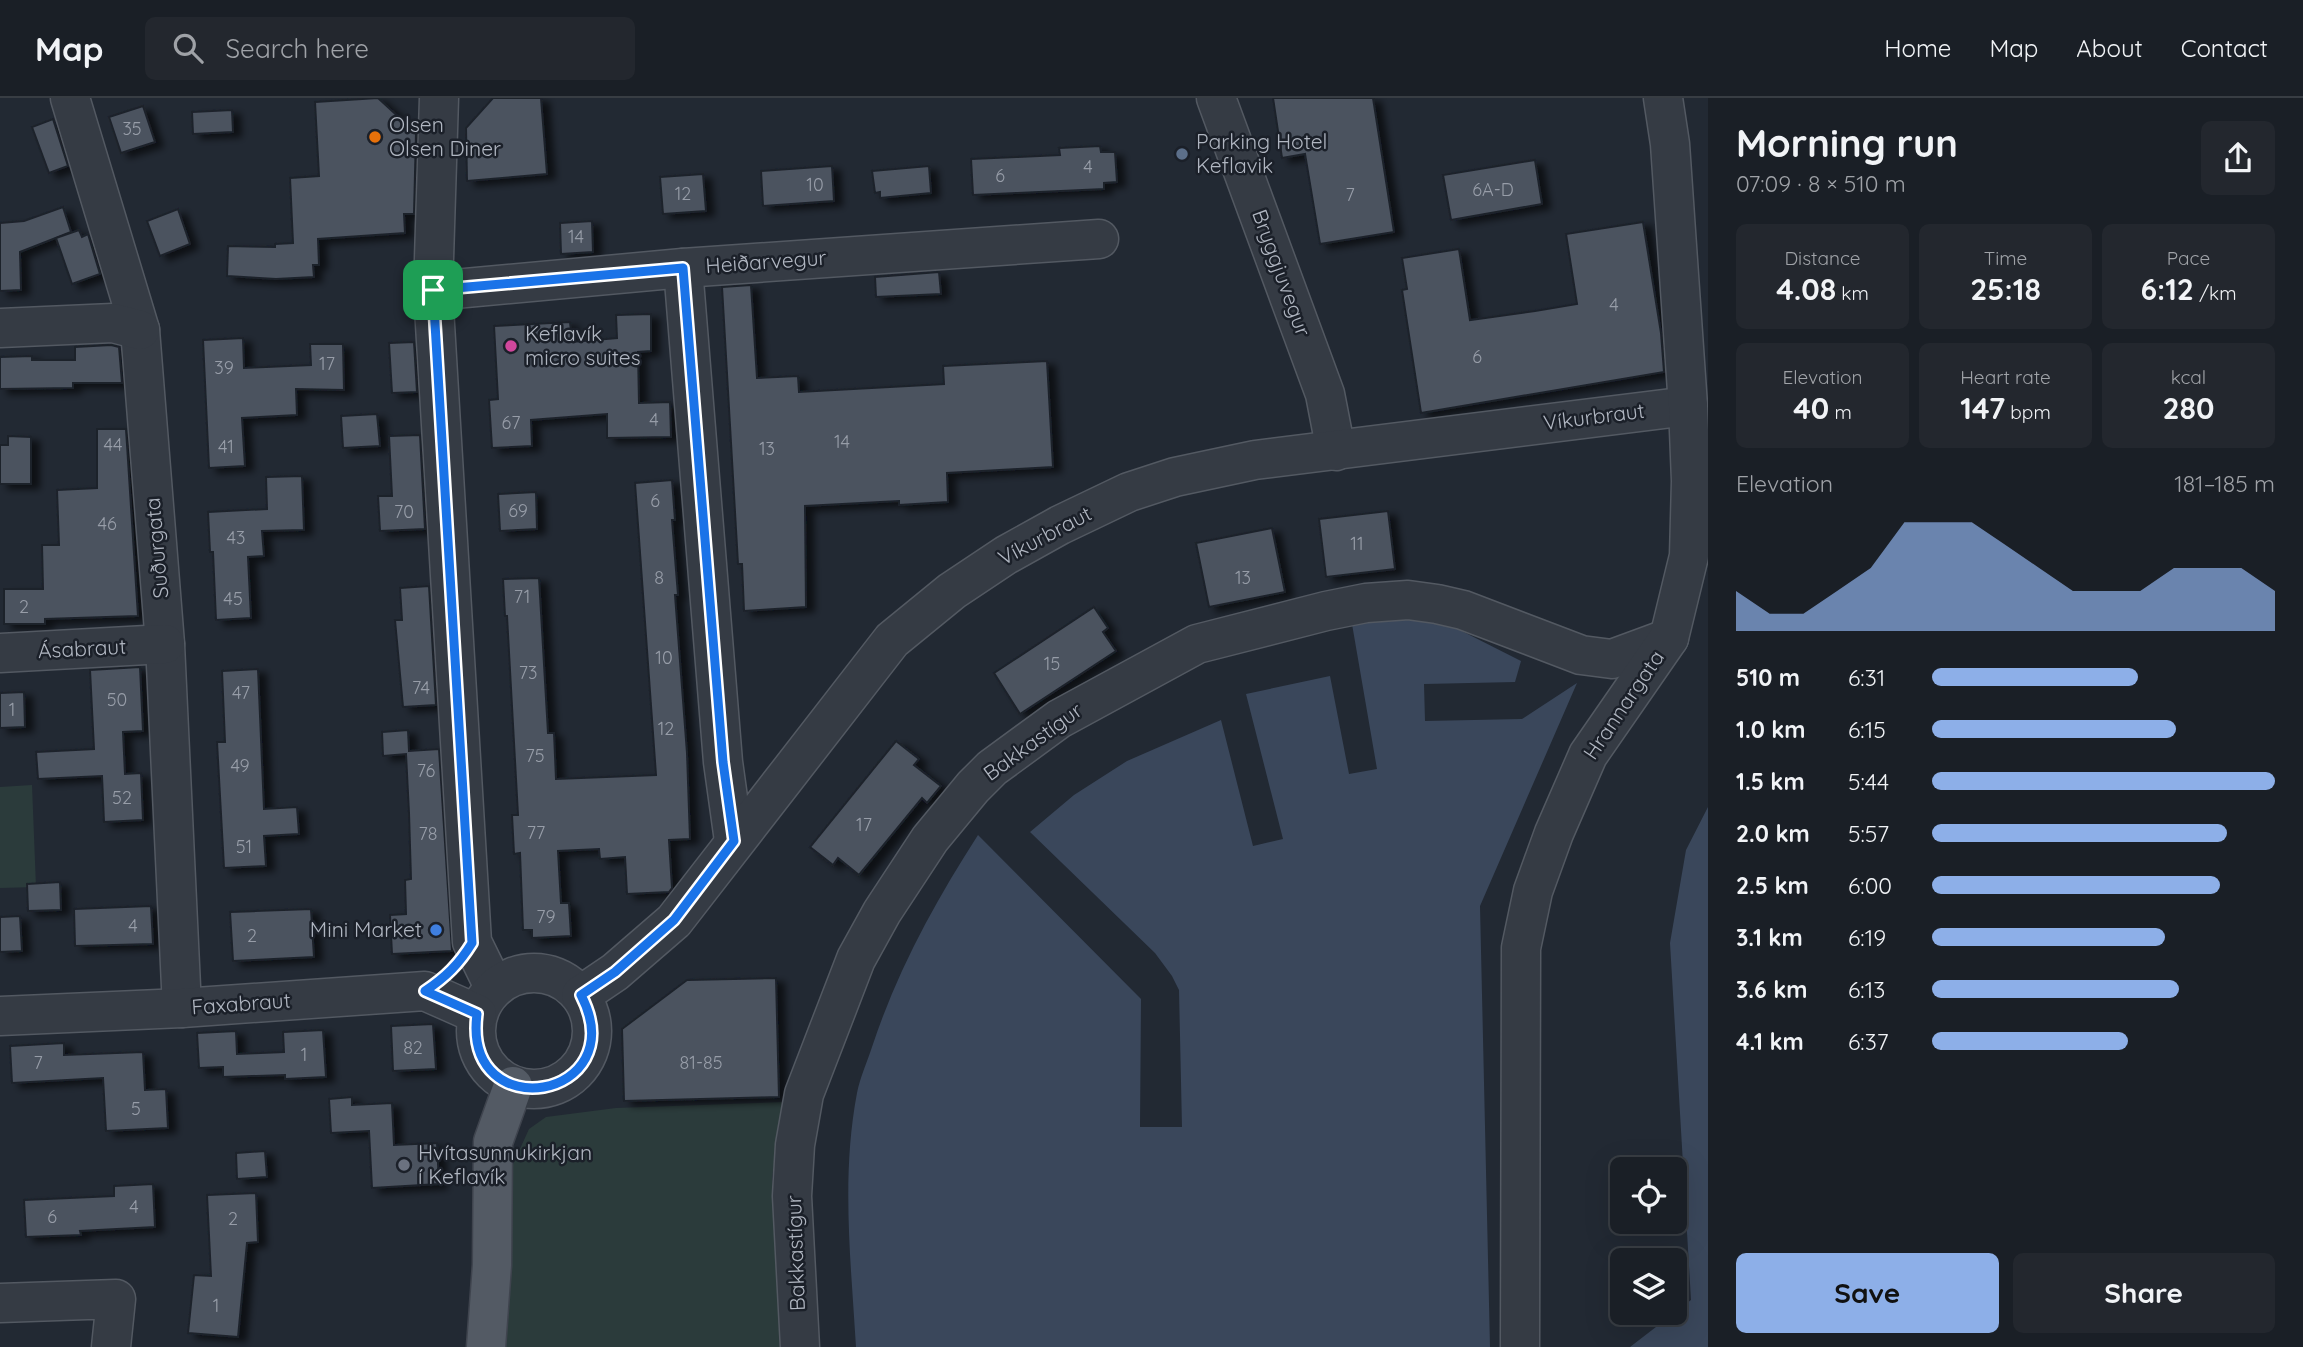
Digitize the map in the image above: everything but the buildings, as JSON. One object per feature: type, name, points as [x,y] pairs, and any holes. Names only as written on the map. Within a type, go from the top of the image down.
[{"type":"main road","points":[[486,1347],[492,1265],[493,1142],[513,1086]]},
{"type":"street","name":"Suðurgata","points":[[70,98],[140,330],[165,644],[182,1008]]},
{"type":"street","points":[[439,98],[433,290],[472,943],[486,1001]]},
{"type":"street","name":"Bryggjuvegur","points":[[1216,98],[1325,394],[1336,451]]},
{"type":"street","name":"Hrannargata","points":[[1520,1347],[1521,948],[1533,891],[1554,833],[1588,755],[1669,638],[1689,556],[1691,481],[1688,405],[1671,144],[1663,98]]},
{"type":"street","name":"Heiðarvegur","points":[[433,290],[683,268],[1099,239]]},
{"type":"street","points":[[683,268],[722,748],[734,841]]},
{"type":"street","points":[[0,328],[113,323],[140,330]]},
{"type":"street","name":"Víkurbraut","points":[[581,995],[615,972],[674,920],[891,640],[952,591],[1006,555],[1060,525],[1118,498],[1175,477],[1255,460],[1688,405]]},
{"type":"street","name":"Bakkastígur","points":[[800,1347],[792,1196],[795,1145],[804,1094],[856,959],[882,912],[930,839],[992,768],[1059,719],[1197,644],[1366,603],[1408,600],[1437,604],[1463,610],[1581,655],[1612,659],[1669,638]]},
{"type":"street","name":"Ásabraut","points":[[0,653],[165,644]]},
{"type":"street","points":[[425,991],[447,977],[472,943]]},
{"type":"street","points":[[539,972],[555,976],[581,995],[589,1012],[592,1031],[589,1049],[581,1066],[567,1079],[550,1087],[531,1089],[513,1086],[498,1077],[482,1056],[475,1031],[486,1001],[515,975],[539,972]]},
{"type":"street","name":"Faxabraut","points":[[0,1016],[182,1008],[425,991],[486,1001]]},
{"type":"street","points":[[0,1303],[116,1299],[111,1347]]},
{"type":"shaded area","points":[[32,785],[36,887],[0,888],[0,787]]},
{"type":"shaded area","points":[[784,1102],[772,1177],[781,1347],[503,1347],[510,1171],[529,1129],[546,1117],[616,1108]]},
{"type":"water","points":[[1421,614],[1436,618],[1521,661],[1515,682],[1424,684],[1425,721],[1522,719],[1577,683],[1480,906],[1490,1347],[856,1347],[848,1188],[852,1125],[858,1087],[905,964],[932,911],[978,835],[1141,999],[1140,1127],[1182,1127],[1179,990],[1172,976],[1155,953],[1030,832],[1074,795],[1127,761],[1221,720],[1253,846],[1283,839],[1246,694],[1330,676],[1349,774],[1377,769],[1352,624]]},
{"type":"water","points":[[1708,807],[1708,1347],[1630,1347],[1659,1325],[1687,1325],[1687,1303],[1691,1300],[1687,1157],[1683,1157],[1670,943],[1686,850]]},
{"type":"place","name":"Olsen Olsen Diner","points":[[375,137]]},
{"type":"place","name":"Parking Hotel Keflavik","points":[[1182,154]]},
{"type":"place","name":"Keflavík micro suites","points":[[511,346]]},
{"type":"place","name":"Mini Market","points":[[436,930]]},
{"type":"place","name":"Hvítasunnukirkjan í Keflavík","points":[[404,1165]]},
{"type":"route","points":[[683,268],[723,762],[734,841],[674,920],[615,972],[581,995],[589,1012],[592,1031],[589,1049],[581,1066],[567,1079],[550,1087],[531,1089],[513,1086],[498,1077],[486,1064],[478,1049],[475,1031],[477,1014],[425,991],[447,977],[472,943],[433,290],[683,268]]}]
